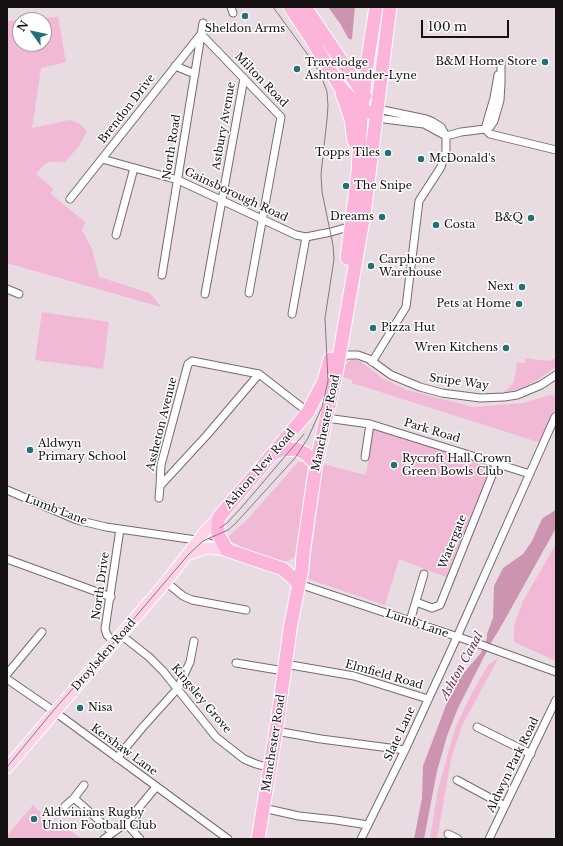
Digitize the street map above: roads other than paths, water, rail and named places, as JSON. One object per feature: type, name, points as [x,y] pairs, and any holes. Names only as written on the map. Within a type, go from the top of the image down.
[{"type":"highway","points":[[290,7],[340,87],[351,119],[354,142]]},
{"type":"highway","points":[[305,7],[364,94]]},
{"type":"highway","name":"Manchester Road","points":[[318,395],[328,370],[349,250],[358,173],[367,124],[372,112],[364,94],[376,7]]},
{"type":"highway","name":"Manchester Road","points":[[258,839],[299,584],[316,464],[339,359],[364,214],[372,112],[390,7]]},
{"type":"highway","points":[[340,87],[372,112]]},
{"type":"highway","name":"Ashton New Road","points":[[219,517],[308,412],[318,395]]},
{"type":"highway","points":[[308,412],[326,418]]},
{"type":"highway","points":[[274,453],[281,450],[297,449],[307,455],[316,464]]},
{"type":"highway","points":[[219,517],[217,530],[225,549]]},
{"type":"highway","name":"Lumb Lane","points":[[225,549],[283,570],[299,584]]},
{"type":"highway","points":[[283,570],[299,559],[303,553]]},
{"type":"main road","points":[[354,142],[358,173]]},
{"type":"main road","name":"Ashton New Road","points":[[199,541],[219,517]]},
{"type":"main road","name":"Droylsden Road","points":[[7,768],[166,582],[199,541]]},
{"type":"main road","name":"Lumb Lane","points":[[188,555],[207,548],[225,549]]},
{"type":"street","name":"North Road","points":[[162,275],[203,23]]},
{"type":"street","name":"Brendon Drive","points":[[70,199],[201,34]]},
{"type":"street","name":"Milton Road","points":[[201,34],[281,117],[262,220]]},
{"type":"street","points":[[372,112],[424,124],[435,132],[446,136],[485,129],[490,127],[494,121],[500,100],[501,63],[494,98],[485,129]]},
{"type":"street","points":[[175,66],[195,74]]},
{"type":"street","name":"Astbury Avenue","points":[[205,294],[244,78]]},
{"type":"street","points":[[485,129],[490,134],[556,150]]},
{"type":"street","points":[[372,362],[406,307],[419,201],[441,167],[446,151],[446,136]]},
{"type":"street","name":"Gainsborough Road","points":[[102,159],[178,180],[296,235],[306,237],[338,231],[352,224]]},
{"type":"street","points":[[116,235],[134,168]]},
{"type":"street","points":[[249,293],[262,220]]},
{"type":"street","points":[[338,231],[344,236],[349,250]]},
{"type":"street","points":[[292,314],[306,237]]},
{"type":"street","points":[[7,289],[19,294]]},
{"type":"street","name":"Snipe Way","points":[[339,359],[348,355],[358,355],[372,362],[391,376],[420,387],[442,393],[480,398],[504,398],[517,395],[541,385],[556,375]]},
{"type":"street","name":"Assheton Avenue","points":[[160,486],[161,465],[188,364],[192,361],[259,374],[308,412]]},
{"type":"street","name":"Assheton Avenue","points":[[160,486],[259,374]]},
{"type":"street","points":[[457,637],[555,416]]},
{"type":"street","name":"Park Road","points":[[326,418],[370,424],[530,474]]},
{"type":"street","points":[[365,457],[370,424]]},
{"type":"street","name":"Watergate","points":[[416,602],[432,608],[440,605],[497,463]]},
{"type":"street","points":[[159,498],[160,486]]},
{"type":"street","name":"Lumb Lane","points":[[7,490],[77,520],[120,529],[199,541],[213,544],[225,549]]},
{"type":"street","name":"North Drive","points":[[118,638],[107,635],[105,629],[120,529]]},
{"type":"street","points":[[7,560],[111,597]]},
{"type":"street","name":"Watergate","points":[[410,621],[424,574]]},
{"type":"street","points":[[166,582],[183,596],[192,600],[246,610]]},
{"type":"street","name":"Lumb Lane","points":[[299,584],[479,644],[556,672]]},
{"type":"street","points":[[7,674],[42,632]]},
{"type":"street","name":"Slate Lane","points":[[361,839],[405,750],[457,637]]},
{"type":"street","name":"Kingsley Grove","points":[[118,638],[150,657],[178,688],[216,737],[244,759],[270,768]]},
{"type":"street","points":[[117,758],[178,688],[190,662],[194,641]]},
{"type":"street","name":"Elmfield Road","points":[[236,663],[354,676],[428,699]]},
{"type":"street","name":"Kershaw Lane","points":[[7,679],[55,712],[228,839]]},
{"type":"street","name":"Aldwyn Park Road","points":[[488,839],[531,754],[556,700]]},
{"type":"street","points":[[477,727],[531,754]]},
{"type":"street","points":[[276,731],[321,739],[405,750]]},
{"type":"street","points":[[457,780],[505,806]]},
{"type":"street","points":[[65,806],[74,798],[84,785]]},
{"type":"street","points":[[104,839],[126,823],[156,787]]},
{"type":"street","points":[[74,798],[112,832]]},
{"type":"street","points":[[264,808],[299,816],[368,825]]},
{"type":"street","points":[[126,823],[140,839]]},
{"type":"street","points":[[448,834],[458,839]]},
{"type":"tram line","points":[[7,767],[53,711],[188,555],[203,541],[228,530],[235,524],[295,458],[308,438],[322,407],[328,381],[325,318],[334,259],[333,245],[322,192],[321,174],[328,106],[327,92],[316,66],[273,7]]},
{"type":"tram line","points":[[220,528],[227,523],[241,508],[304,434]]},
{"type":"place","name":"Sheldon Arms","points":[[245,16]]},
{"type":"place","name":"B&M Home Store","points":[[545,62]]},
{"type":"place","name":"Travelodge Ashton-under-Lyne","points":[[297,69]]},
{"type":"place","name":"Topps Tiles","points":[[388,153]]},
{"type":"place","name":"McDonald's","points":[[421,159]]},
{"type":"place","name":"The Snipe","points":[[346,186]]},
{"type":"place","name":"Dreams","points":[[382,217]]},
{"type":"place","name":"B&Q","points":[[531,218]]},
{"type":"place","name":"Costa","points":[[436,225]]},
{"type":"place","name":"Carphone Warehouse","points":[[371,266]]},
{"type":"place","name":"Next","points":[[522,287]]},
{"type":"place","name":"Pets at Home","points":[[519,304]]},
{"type":"place","name":"Pizza Hut","points":[[373,328]]},
{"type":"place","name":"Wren Kitchens","points":[[506,348]]},
{"type":"place","name":"Aldwyn Primary School","points":[[30,450]]},
{"type":"place","name":"Rycroft Hall Crown Green Bowls Club","points":[[394,465]]},
{"type":"place","name":"Nisa","points":[[80,708]]},
{"type":"place","name":"Aldwinians Rugby Union Football Club","points":[[34,819]]},
{"type":"water label","name":"Ashton Canal","points":[[462,666]]}]
